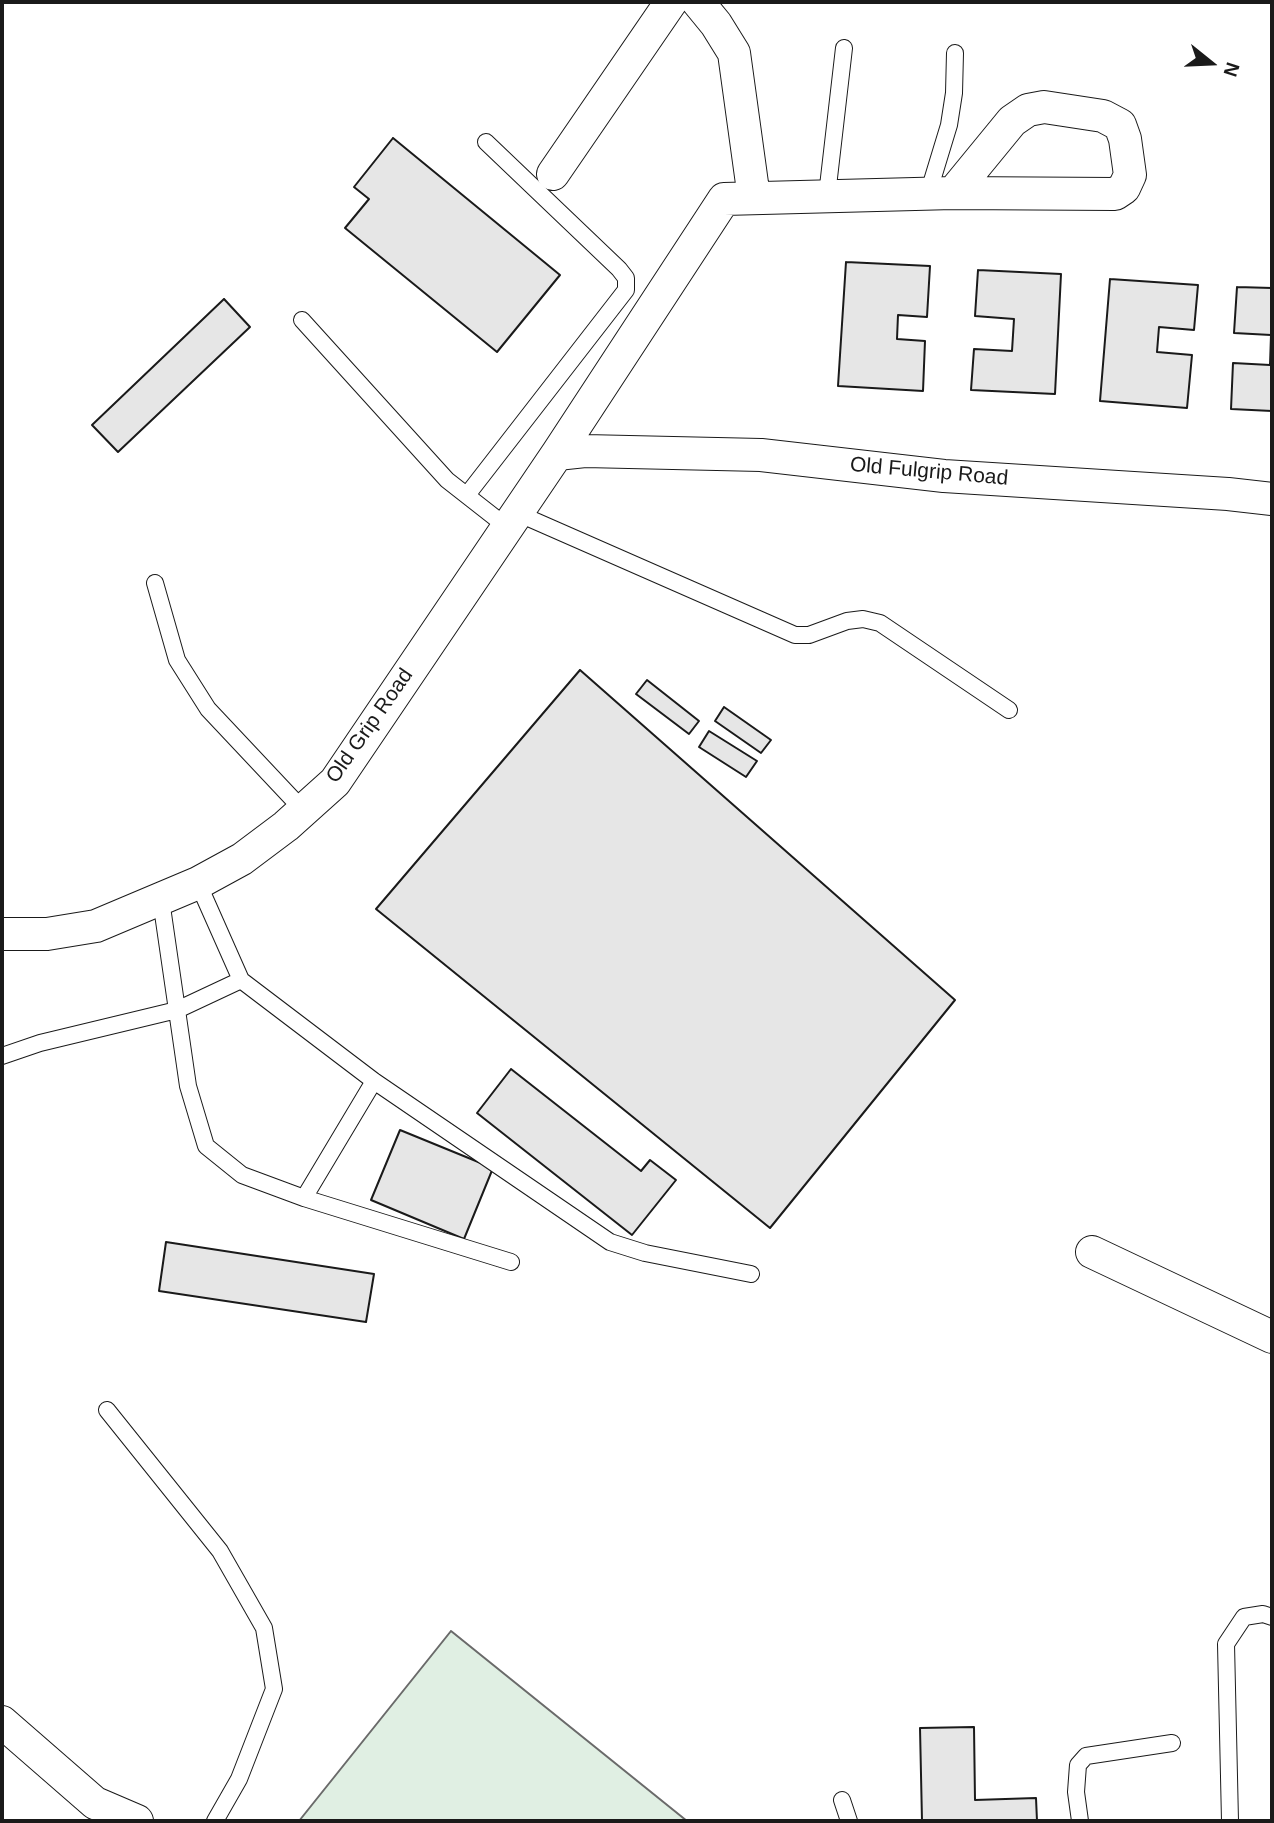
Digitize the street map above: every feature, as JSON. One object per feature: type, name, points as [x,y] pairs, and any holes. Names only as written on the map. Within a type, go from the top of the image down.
[{"type":"street","points":[[553,174],[670,2]]},
{"type":"street","points":[[698,2],[716,24],[734,54],[754,198],[941,193],[1115,194],[1124,188],[1130,175],[1125,139],[1120,125],[1103,116],[1044,107],[1028,110],[1012,121],[941,193]]},
{"type":"street","name":"Old Grip Road","points":[[2,934],[47,934],[96,926],[161,900],[242,859],[335,782],[512,520],[571,452],[724,199],[754,198]]},
{"type":"street","name":"Old Fulgrip Road","points":[[571,452],[761,455],[944,476],[1272,499]]},
{"type":"street","points":[[1092,1252],[1272,1337]]},
{"type":"street","points":[[2,1722],[88,1812],[137,1821]]},
{"type":"lane","points":[[828,195],[844,48]]},
{"type":"lane","points":[[941,193],[954,93],[956,53]]},
{"type":"lane","points":[[467,495],[626,290],[626,278],[619,269],[486,142]]},
{"type":"lane","points":[[302,320],[447,480],[467,495],[512,520],[795,635],[809,635],[846,621],[863,619],[880,623],[1009,710]]},
{"type":"lane","points":[[155,583],[177,660],[208,709],[303,810]]},
{"type":"lane","points":[[198,883],[241,980],[374,1081],[610,1242],[645,1253],[751,1274]]},
{"type":"lane","points":[[161,900],[188,1086],[206,1146],[242,1175],[304,1198],[511,1262]]},
{"type":"lane","points":[[2,1055],[40,1043],[177,1010],[241,980]]},
{"type":"lane","points":[[304,1198],[374,1081]]},
{"type":"lane","points":[[107,1410],[220,1551],[264,1628],[274,1689],[239,1779],[215,1821]]},
{"type":"lane","points":[[1230,1821],[1226,1644],[1244,1618],[1264,1614],[1272,1617]]},
{"type":"lane","points":[[1080,1821],[1076,1792],[1078,1765],[1086,1756],[1172,1743]]},
{"type":"lane","points":[[842,1801],[849,1821]]},
{"type":"green space","points":[[451,1631],[687,1821],[299,1821]]},
{"type":"building","points":[[393,138],[560,275],[497,352],[345,228],[369,199],[354,187]]},
{"type":"building","points":[[846,262],[930,266],[927,317],[898,315],[897,339],[925,341],[923,391],[838,386]]},
{"type":"building","points":[[978,270],[1061,274],[1055,394],[971,390],[974,349],[1012,351],[1014,319],[975,316]]},
{"type":"building","points":[[1110,279],[1198,285],[1194,330],[1159,327],[1157,352],[1192,355],[1187,408],[1100,401]]},
{"type":"building","points":[[1237,287],[1272,288],[1272,411],[1231,409],[1233,363],[1270,365],[1271,335],[1234,333]]},
{"type":"building","points":[[224,299],[250,327],[118,452],[92,425]]},
{"type":"building","points":[[580,670],[955,1000],[770,1228],[376,909]]},
{"type":"building","points":[[647,680],[699,721],[689,734],[636,694]]},
{"type":"building","points":[[724,707],[771,740],[761,753],[715,721]]},
{"type":"building","points":[[709,731],[757,761],[746,777],[699,747]]},
{"type":"building","points":[[511,1069],[641,1171],[650,1160],[676,1180],[632,1235],[477,1113]]},
{"type":"building","points":[[400,1130],[493,1168],[464,1239],[371,1200]]},
{"type":"building","points":[[166,1242],[374,1274],[366,1322],[159,1291]]},
{"type":"building","points":[[974,1727],[975,1800],[1036,1798],[1037,1821],[922,1821],[920,1728]]}]
